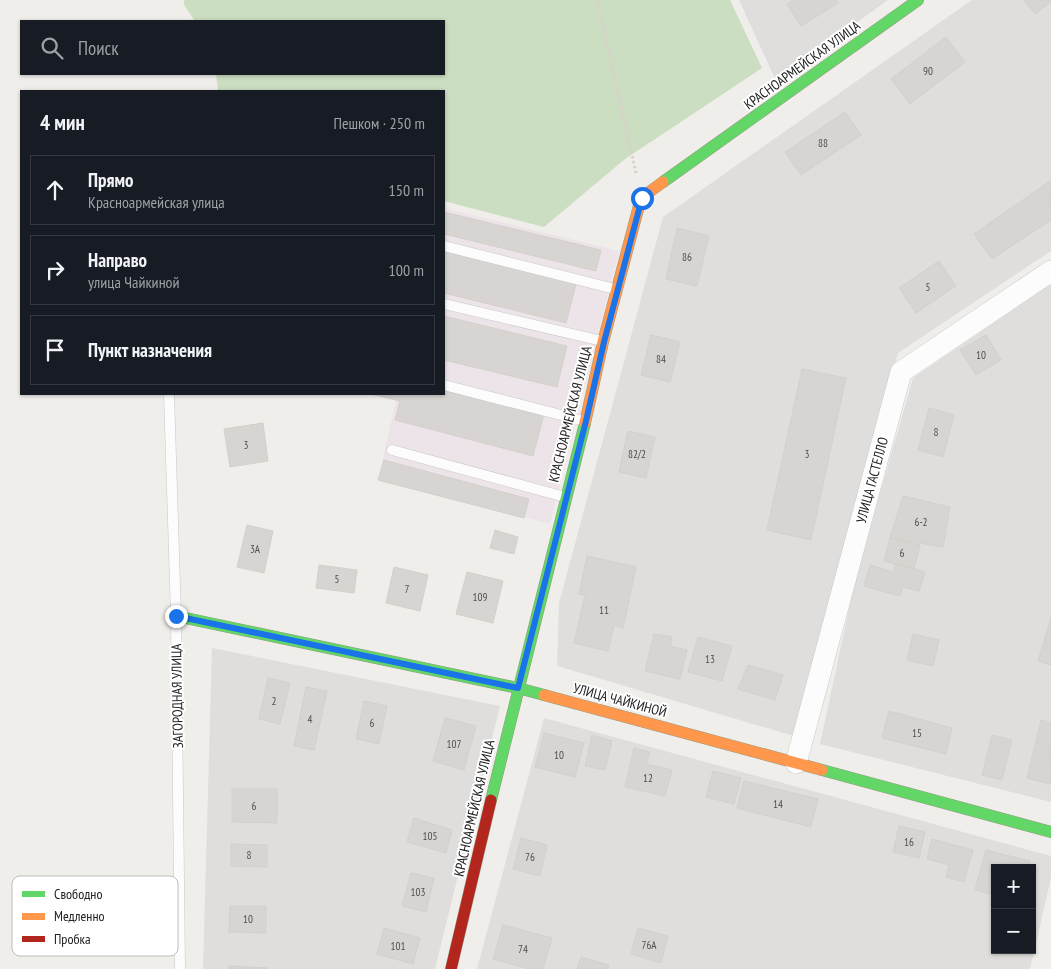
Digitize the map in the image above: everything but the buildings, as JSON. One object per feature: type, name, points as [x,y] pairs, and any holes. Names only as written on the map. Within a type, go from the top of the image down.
[{"type":"street","name":"КРАСНОАРМЕЙСКАЯ УЛИЦА","points":[[452,969],[518,688],[586,421],[604,342],[642,198],[918,0]]},
{"type":"street","name":"УЛИЦА ГАСТЕЛЛО","points":[[796,763],[901,372],[1051,271]]},
{"type":"street","name":"УЛИЦА ЧАЙКИНОЙ","points":[[176,616],[518,688],[1051,832]]},
{"type":"lane","points":[[445,246],[618,290]]},
{"type":"lane","points":[[445,304],[604,342]]},
{"type":"lane","points":[[445,385],[586,421]]},
{"type":"lane","name":"ЗАГОРОДНАЯ УЛИЦА","points":[[169,395],[176,616],[180,969]]},
{"type":"lane","points":[[392,450],[566,497]]},
{"type":"path","points":[[597,0],[642,198]]},
{"type":"shaded area","points":[[739,0],[888,0],[776,81]]},
{"type":"shaded area","points":[[972,0],[1051,0],[1051,251],[898,353],[794,736],[557,666],[559,603],[663,217]]},
{"type":"shaded area","points":[[445,208],[619,251],[550,524],[378,480],[396,400],[375,395],[445,395]]},
{"type":"shaded area","points":[[1051,284],[1051,802],[820,744],[855,581],[913,378]]},
{"type":"shaded area","points":[[212,648],[500,706],[435,969],[203,969]]},
{"type":"shaded area","points":[[544,718],[1051,856],[1051,878],[1036,943],[1036,864],[991,864],[991,954],[1033,954],[1030,969],[477,969]]},
{"type":"green space","points":[[184,0],[730,0],[762,68],[625,159],[544,227],[445,201],[445,90],[218,90],[216,75],[445,75],[445,20],[194,20],[184,5]]},
{"type":"traffic: fast","points":[[663,182],[918,0]]},
{"type":"traffic: fast","points":[[491,800],[585,423]]},
{"type":"traffic: fast","points":[[176,616],[544,695]]},
{"type":"traffic: fast","points":[[822,770],[1051,832]]},
{"type":"traffic: slow","points":[[585,423],[603,342],[641,198],[663,182]]},
{"type":"traffic: slow","points":[[544,695],[822,770]]},
{"type":"traffic: jam","points":[[451,969],[491,800]]},
{"type":"route","points":[[176,616],[518,688],[586,421],[604,342],[642,198]]}]
